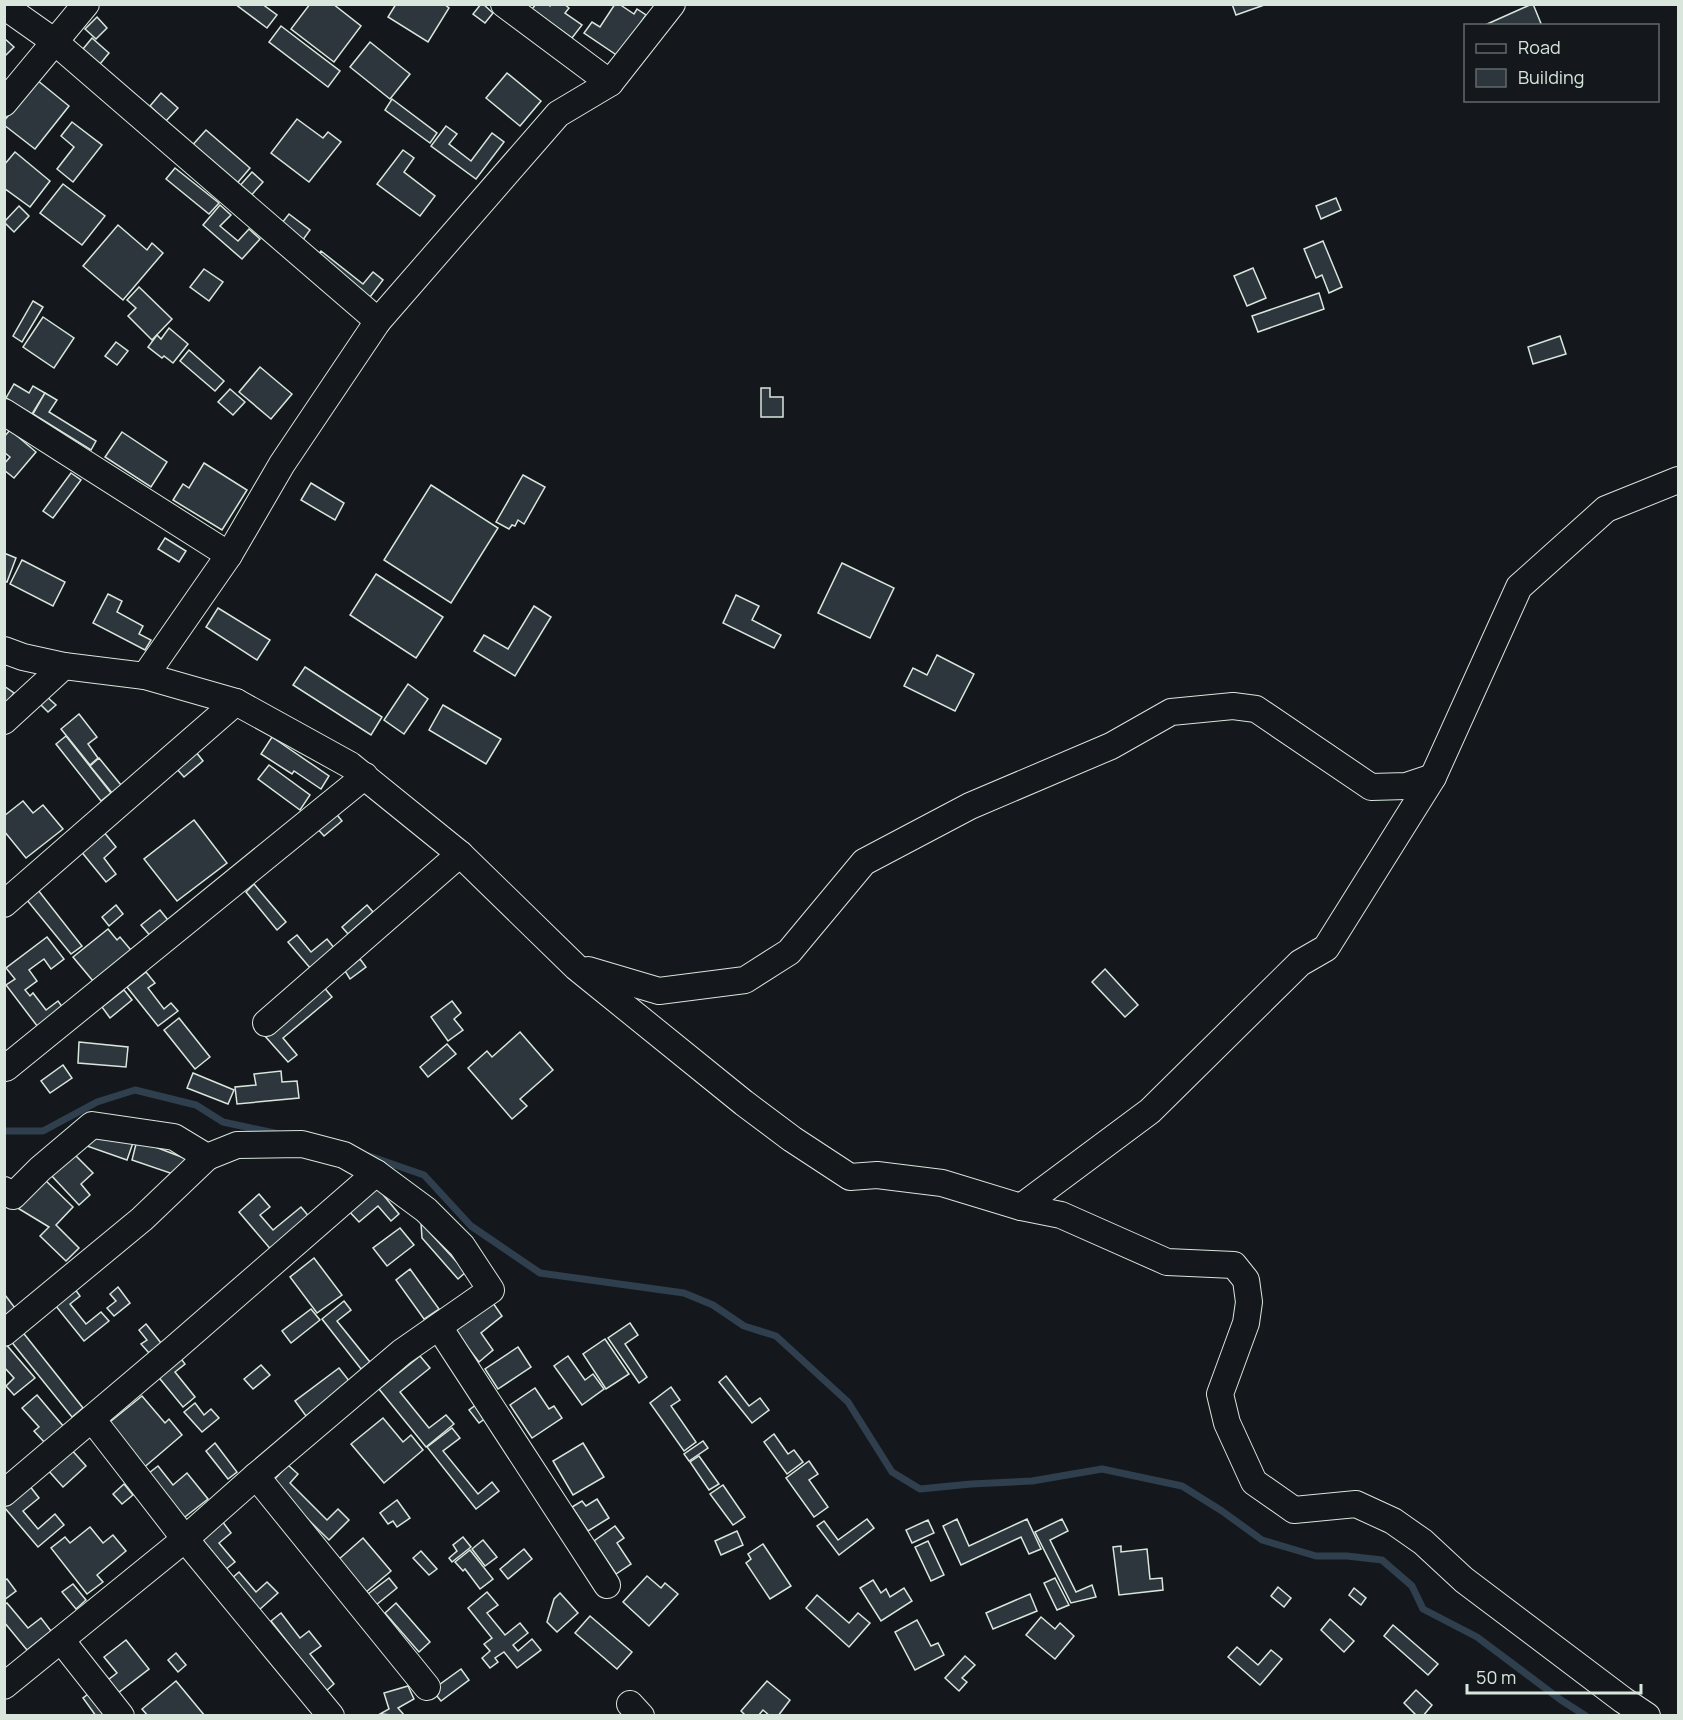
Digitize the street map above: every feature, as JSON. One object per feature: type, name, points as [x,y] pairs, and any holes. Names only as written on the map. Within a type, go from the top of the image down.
[{"type":"street","points":[[4,103],[86,4]]},
{"type":"street","points":[[504,4],[610,83]]},
{"type":"street","points":[[146,676],[229,555],[282,464],[378,321],[558,114],[610,83],[672,4]]},
{"type":"street","points":[[4,6],[55,42],[378,321]]},
{"type":"street","points":[[4,412],[229,555]]},
{"type":"street","points":[[1021,1207],[1150,1111],[1300,963],[1326,948],[1433,777],[1519,587],[1606,509],[1678,480]]},
{"type":"street","points":[[4,650],[23,657],[64,666],[146,676],[236,702],[350,765],[460,854],[576,967],[744,1103],[850,1177],[877,1175],[942,1183],[1021,1207],[1061,1215],[1167,1262],[1234,1265],[1246,1280],[1249,1302],[1246,1323],[1220,1394],[1227,1423],[1254,1482],[1294,1510],[1356,1504],[1393,1521],[1423,1542],[1464,1580],[1647,1716]]},
{"type":"street","points":[[4,721],[64,666]]},
{"type":"street","points":[[4,904],[236,702]]},
{"type":"street","points":[[576,967],[658,991],[745,980],[789,952],[864,862],[970,806],[1111,746],[1171,712],[1233,706],[1256,709],[1371,788],[1406,786],[1433,777]]},
{"type":"street","points":[[6,1068],[365,776]]},
{"type":"street","points":[[266,1023],[460,854]]},
{"type":"street","points":[[4,1190],[13,1196],[40,1169],[92,1125],[174,1137],[207,1157]]},
{"type":"street","points":[[4,1333],[142,1219],[207,1157],[237,1145],[302,1144],[344,1155],[376,1173],[426,1210],[462,1246],[491,1290],[402,1352],[185,1539],[4,1686]]},
{"type":"street","points":[[4,1494],[376,1173]]},
{"type":"street","points":[[439,1327],[607,1585]]},
{"type":"street","points":[[92,1419],[185,1539],[331,1716]]},
{"type":"street","points":[[256,1476],[428,1687]]},
{"type":"street","points":[[60,1640],[121,1716]]},
{"type":"building","points":[[235,4],[262,4],[277,15],[267,28]]},
{"type":"building","points":[[310,4],[333,4],[361,26],[334,62],[291,29]]},
{"type":"building","points":[[396,4],[444,4],[449,8],[428,42],[388,17]]},
{"type":"building","points":[[481,4],[493,13],[485,23],[473,14]]},
{"type":"building","points":[[536,4],[550,6],[551,4],[564,4],[569,8],[565,13],[582,25],[572,38],[532,9]]},
{"type":"building","points":[[615,4],[619,4],[634,14],[637,9],[646,15],[618,56],[584,33],[592,22],[600,27]]},
{"type":"building","points":[[1232,4],[1267,4],[1236,15]]},
{"type":"building","points":[[1532,4],[1541,24],[1487,24]]},
{"type":"building","points":[[97,17],[107,28],[96,39],[85,29]]},
{"type":"building","points":[[281,26],[340,71],[328,87],[269,42]]},
{"type":"building","points":[[4,38],[14,47],[4,57]]},
{"type":"building","points":[[92,38],[109,53],[100,64],[83,49]]},
{"type":"building","points":[[370,42],[410,74],[390,99],[350,67]]},
{"type":"building","points":[[507,73],[541,101],[520,126],[486,98]]},
{"type":"building","points":[[37,80],[69,106],[35,149],[4,125],[4,121]]},
{"type":"building","points":[[161,93],[178,108],[166,121],[150,106]]},
{"type":"building","points":[[392,99],[437,133],[430,143],[385,110]]},
{"type":"building","points":[[297,119],[323,138],[328,132],[341,142],[309,182],[271,153]]},
{"type":"building","points":[[72,122],[102,145],[73,182],[57,169],[74,147],[61,136]]},
{"type":"building","points":[[446,126],[457,134],[449,144],[471,161],[492,133],[504,142],[476,179],[431,146]]},
{"type":"building","points":[[206,130],[250,168],[234,187],[189,149]]},
{"type":"building","points":[[403,150],[414,158],[404,172],[435,196],[420,216],[377,184]]},
{"type":"building","points":[[15,152],[50,181],[30,207],[4,188],[4,165]]},
{"type":"building","points":[[175,168],[219,203],[209,214],[166,179]]},
{"type":"building","points":[[252,172],[263,182],[248,199],[237,189]]},
{"type":"building","points":[[63,184],[105,216],[82,245],[40,213]]},
{"type":"building","points":[[1336,198],[1341,210],[1321,219],[1316,206]]},
{"type":"building","points":[[220,205],[231,215],[220,226],[238,241],[249,229],[260,239],[242,259],[203,225]]},
{"type":"building","points":[[19,206],[29,216],[14,232],[4,222]]},
{"type":"building","points":[[289,214],[310,230],[300,244],[278,228]]},
{"type":"building","points":[[118,225],[147,250],[152,243],[163,253],[123,300],[83,266]]},
{"type":"building","points":[[1323,241],[1342,287],[1329,293],[1322,275],[1316,278],[1304,249]]},
{"type":"building","points":[[321,251],[363,284],[373,272],[383,280],[367,301],[314,260]]},
{"type":"building","points":[[1253,268],[1266,298],[1247,306],[1234,276]]},
{"type":"building","points":[[204,269],[223,282],[209,301],[190,287]]},
{"type":"building","points":[[139,287],[172,319],[152,340],[128,316],[136,308],[127,300]]},
{"type":"building","points":[[1319,293],[1324,309],[1258,332],[1252,316]]},
{"type":"building","points":[[33,301],[43,307],[22,342],[13,336]]},
{"type":"building","points":[[43,317],[74,338],[54,368],[23,347]]},
{"type":"building","points":[[169,328],[188,344],[173,363],[148,347],[157,335],[161,339]]},
{"type":"building","points":[[1560,336],[1566,354],[1533,364],[1528,347]]},
{"type":"building","points":[[116,342],[128,351],[117,365],[105,356]]},
{"type":"building","points":[[189,350],[224,381],[215,391],[180,361]]},
{"type":"building","points":[[260,367],[292,394],[271,419],[239,392]]},
{"type":"building","points":[[14,384],[29,393],[33,386],[45,393],[32,414],[6,398]]},
{"type":"building","points":[[761,388],[770,388],[770,397],[783,397],[783,417],[761,417]]},
{"type":"building","points":[[230,389],[245,402],[233,415],[218,402]]},
{"type":"building","points":[[45,393],[57,400],[49,412],[96,441],[91,450],[33,414]]},
{"type":"building","points":[[10,430],[36,452],[14,478],[4,470],[4,464],[10,457],[4,452],[4,437]]},
{"type":"building","points":[[122,432],[167,462],[151,487],[105,457]]},
{"type":"building","points":[[204,463],[247,490],[222,530],[173,500],[183,484],[189,488]]},
{"type":"building","points":[[71,473],[81,480],[53,518],[43,511]]},
{"type":"building","points":[[523,475],[545,487],[524,524],[518,520],[515,526],[512,525],[509,529],[496,522]]},
{"type":"building","points":[[311,483],[344,503],[335,520],[301,500]]},
{"type":"building","points":[[431,485],[498,528],[451,603],[384,560]]},
{"type":"building","points":[[165,538],[186,551],[179,562],[158,549]]},
{"type":"building","points":[[4,553],[16,558],[7,582],[4,581]]},
{"type":"building","points":[[22,560],[65,582],[53,606],[10,584]]},
{"type":"building","points":[[842,563],[894,588],[870,638],[818,613]]},
{"type":"building","points":[[376,574],[443,617],[416,658],[350,615]]},
{"type":"building","points":[[108,594],[122,601],[117,612],[143,626],[139,634],[151,640],[145,650],[93,623]]},
{"type":"building","points":[[736,595],[759,606],[752,620],[781,635],[774,648],[723,623]]},
{"type":"building","points":[[534,606],[551,617],[515,676],[474,651],[484,635],[508,649]]},
{"type":"building","points":[[218,608],[270,640],[257,660],[206,627]]},
{"type":"building","points":[[937,655],[974,674],[955,711],[904,686],[913,668],[927,675]]},
{"type":"building","points":[[305,667],[382,717],[371,735],[293,685]]},
{"type":"building","points":[[408,684],[428,699],[404,734],[384,720]]},
{"type":"building","points":[[4,686],[14,693],[5,705],[4,704]]},
{"type":"building","points":[[46,696],[56,705],[48,712],[39,703]]},
{"type":"building","points":[[443,705],[501,739],[486,764],[429,730]]},
{"type":"building","points":[[79,714],[97,737],[88,744],[98,758],[90,765],[61,729]]},
{"type":"building","points":[[66,736],[111,793],[101,801],[56,744]]},
{"type":"building","points":[[272,737],[329,776],[321,789],[294,771],[292,774],[261,754]]},
{"type":"building","points":[[196,752],[203,761],[184,777],[176,768]]},
{"type":"building","points":[[99,758],[121,785],[112,793],[90,766]]},
{"type":"building","points":[[269,765],[310,795],[300,810],[258,779]]},
{"type":"building","points":[[23,801],[33,813],[43,805],[63,829],[26,858],[4,831],[4,816]]},
{"type":"building","points":[[334,811],[342,821],[324,836],[316,827]]},
{"type":"building","points":[[194,820],[227,863],[177,901],[144,859]]},
{"type":"building","points":[[103,831],[116,847],[104,858],[116,874],[106,882],[80,850]]},
{"type":"building","points":[[254,884],[286,922],[277,930],[246,892]]},
{"type":"building","points":[[38,890],[82,946],[71,954],[26,899]]},
{"type":"building","points":[[116,905],[123,914],[109,926],[102,917]]},
{"type":"building","points":[[367,905],[373,912],[348,934],[342,927]]},
{"type":"building","points":[[160,910],[171,924],[153,939],[141,925]]},
{"type":"building","points":[[108,929],[117,940],[120,937],[135,955],[98,987],[73,957]]},
{"type":"building","points":[[297,935],[311,952],[327,939],[335,949],[311,969],[288,942]]},
{"type":"building","points":[[47,937],[64,959],[51,969],[44,959],[29,970],[37,981],[25,990],[30,996],[33,993],[46,1010],[58,1001],[66,1012],[41,1031],[6,985],[15,979],[6,968]]},
{"type":"building","points":[[360,959],[366,967],[350,979],[345,971]]},
{"type":"building","points":[[1105,969],[1138,1005],[1125,1017],[1092,982]]},
{"type":"building","points":[[146,972],[155,983],[148,988],[164,1009],[171,1003],[178,1011],[158,1026],[127,987]]},
{"type":"building","points":[[322,985],[332,997],[283,1038],[297,1055],[288,1062],[264,1035]]},
{"type":"building","points":[[124,990],[132,1000],[110,1018],[102,1007]]},
{"type":"building","points":[[452,1001],[461,1013],[454,1019],[463,1030],[448,1041],[431,1017]]},
{"type":"building","points":[[179,1018],[210,1057],[195,1069],[164,1030]]},
{"type":"building","points":[[520,1032],[553,1070],[520,1099],[527,1106],[512,1119],[468,1068],[487,1051],[492,1057]]},
{"type":"building","points":[[79,1042],[128,1047],[126,1067],[78,1063]]},
{"type":"building","points":[[447,1044],[456,1054],[428,1077],[420,1067]]},
{"type":"building","points":[[63,1065],[72,1078],[50,1093],[41,1081]]},
{"type":"building","points":[[281,1071],[282,1082],[297,1081],[299,1098],[237,1104],[235,1087],[256,1085],[254,1074]]},
{"type":"building","points":[[193,1073],[234,1090],[228,1104],[187,1088]]},
{"type":"building","points":[[107,1128],[135,1137],[127,1160],[87,1146]]},
{"type":"building","points":[[137,1140],[192,1161],[173,1174],[132,1160]]},
{"type":"building","points":[[73,1153],[93,1173],[81,1184],[90,1195],[79,1205],[50,1174]]},
{"type":"building","points":[[44,1179],[73,1207],[56,1225],[79,1248],[66,1261],[40,1236],[49,1227],[16,1207]]},
{"type":"building","points":[[375,1185],[399,1214],[391,1221],[378,1206],[359,1222],[347,1209]]},
{"type":"building","points":[[259,1194],[270,1207],[260,1215],[273,1230],[301,1207],[311,1219],[273,1252],[239,1212]]},
{"type":"building","points":[[421,1223],[466,1272],[458,1279],[422,1238]]},
{"type":"building","points":[[400,1228],[414,1245],[387,1266],[373,1248]]},
{"type":"building","points":[[314,1258],[342,1295],[317,1313],[290,1277]]},
{"type":"building","points":[[410,1269],[439,1309],[424,1319],[396,1280]]},
{"type":"building","points":[[72,1285],[80,1296],[70,1304],[86,1324],[101,1312],[109,1321],[84,1341],[51,1300]]},
{"type":"building","points":[[118,1287],[130,1303],[114,1316],[107,1308],[116,1301],[110,1294]]},
{"type":"building","points":[[4,1296],[15,1308],[4,1316]]},
{"type":"building","points":[[344,1301],[351,1310],[337,1321],[370,1362],[361,1369],[322,1319]]},
{"type":"building","points":[[493,1303],[502,1316],[481,1333],[493,1350],[479,1362],[455,1331]]},
{"type":"building","points":[[311,1309],[320,1320],[291,1343],[282,1331]]},
{"type":"building","points":[[630,1323],[638,1335],[625,1344],[647,1377],[639,1383],[608,1338]]},
{"type":"building","points":[[146,1324],[161,1343],[149,1353],[141,1344],[147,1340],[139,1330]]},
{"type":"building","points":[[21,1330],[83,1408],[72,1417],[10,1340]]},
{"type":"building","points":[[605,1339],[629,1374],[606,1389],[583,1354]]},
{"type":"building","points":[[4,1342],[35,1378],[14,1395],[6,1386],[14,1378],[4,1367]]},
{"type":"building","points":[[518,1347],[531,1367],[498,1389],[485,1369]]},
{"type":"building","points":[[179,1356],[185,1364],[175,1372],[195,1397],[183,1407],[156,1374]]},
{"type":"building","points":[[420,1356],[430,1368],[400,1392],[429,1428],[446,1415],[454,1424],[426,1447],[379,1389]]},
{"type":"building","points":[[568,1356],[585,1380],[593,1374],[604,1389],[582,1405],[554,1366]]},
{"type":"building","points":[[261,1365],[270,1375],[253,1389],[244,1379]]},
{"type":"building","points":[[339,1368],[350,1382],[306,1416],[295,1401]]},
{"type":"building","points":[[726,1376],[749,1406],[760,1398],[769,1410],[752,1423],[719,1382]]},
{"type":"building","points":[[671,1387],[680,1400],[671,1406],[696,1442],[684,1451],[650,1403]]},
{"type":"building","points":[[535,1388],[549,1409],[554,1406],[562,1418],[532,1438],[510,1405]]},
{"type":"building","points":[[37,1395],[64,1427],[45,1443],[34,1431],[39,1427],[22,1408]]},
{"type":"building","points":[[142,1396],[165,1423],[169,1419],[182,1435],[141,1470],[105,1426]]},
{"type":"building","points":[[480,1402],[490,1415],[479,1423],[469,1410]]},
{"type":"building","points":[[195,1403],[204,1415],[211,1409],[219,1418],[202,1432],[184,1412]]},
{"type":"building","points":[[383,1418],[403,1442],[411,1435],[423,1450],[384,1483],[351,1444]]},
{"type":"building","points":[[452,1428],[460,1438],[443,1451],[478,1494],[492,1482],[499,1491],[476,1509],[427,1447]]},
{"type":"building","points":[[774,1434],[788,1454],[794,1450],[803,1462],[787,1474],[764,1442]]},
{"type":"building","points":[[703,1441],[708,1448],[689,1461],[684,1454]]},
{"type":"building","points":[[215,1443],[237,1472],[228,1479],[206,1451]]},
{"type":"building","points":[[583,1443],[604,1477],[573,1495],[553,1461]]},
{"type":"building","points":[[70,1448],[86,1466],[63,1487],[47,1469]]},
{"type":"building","points":[[699,1456],[719,1484],[709,1490],[690,1462]]},
{"type":"building","points":[[809,1461],[818,1474],[809,1480],[828,1507],[814,1517],[786,1478]]},
{"type":"building","points":[[288,1465],[298,1474],[290,1483],[327,1520],[338,1509],[349,1520],[329,1540],[271,1483]]},
{"type":"building","points":[[158,1466],[173,1485],[187,1473],[208,1499],[181,1520],[145,1476]]},
{"type":"building","points":[[124,1484],[133,1495],[122,1504],[113,1494]]},
{"type":"building","points":[[29,1485],[39,1498],[23,1511],[38,1529],[55,1514],[64,1525],[38,1547],[4,1507]]},
{"type":"building","points":[[723,1485],[745,1517],[733,1525],[710,1494]]},
{"type":"building","points":[[597,1499],[609,1518],[588,1531],[572,1507],[582,1501],[586,1506]]},
{"type":"building","points":[[397,1500],[410,1518],[397,1527],[393,1521],[388,1524],[380,1513]]},
{"type":"building","points":[[867,1519],[874,1528],[839,1555],[817,1526],[824,1521],[838,1540]]},
{"type":"building","points":[[957,1519],[969,1546],[1027,1519],[1041,1549],[1029,1554],[1021,1537],[961,1565],[943,1526]]},
{"type":"building","points":[[1062,1519],[1068,1531],[1050,1540],[1076,1592],[1092,1585],[1096,1597],[1071,1603],[1035,1532]]},
{"type":"building","points":[[928,1520],[934,1533],[912,1543],[906,1530]]},
{"type":"building","points":[[222,1521],[231,1533],[219,1543],[235,1562],[225,1570],[200,1539]]},
{"type":"building","points":[[615,1526],[624,1538],[617,1543],[631,1564],[616,1574],[594,1541]]},
{"type":"building","points":[[90,1527],[103,1543],[113,1535],[126,1551],[97,1575],[103,1582],[87,1594],[51,1548],[65,1537],[70,1543]]},
{"type":"building","points":[[737,1531],[743,1545],[721,1555],[715,1541]]},
{"type":"building","points":[[463,1537],[471,1547],[452,1562],[449,1558],[457,1551],[453,1545]]},
{"type":"building","points":[[363,1538],[391,1571],[365,1593],[338,1560]]},
{"type":"building","points":[[483,1540],[497,1557],[485,1566],[472,1549]]},
{"type":"building","points":[[928,1541],[944,1575],[931,1581],[915,1547]]},
{"type":"building","points":[[763,1544],[791,1586],[770,1599],[746,1563],[751,1559],[748,1554]]},
{"type":"building","points":[[1121,1546],[1121,1552],[1147,1549],[1150,1579],[1162,1578],[1163,1590],[1119,1595],[1113,1547]]},
{"type":"building","points":[[524,1549],[532,1559],[508,1579],[500,1569]]},
{"type":"building","points":[[470,1550],[493,1579],[480,1589],[465,1569],[463,1571],[455,1562]]},
{"type":"building","points":[[421,1551],[437,1569],[429,1575],[413,1558]]},
{"type":"building","points":[[239,1572],[256,1592],[267,1582],[278,1593],[259,1610],[231,1579]]},
{"type":"building","points":[[647,1576],[661,1588],[665,1583],[678,1594],[649,1626],[623,1602]]},
{"type":"building","points":[[389,1578],[397,1588],[376,1605],[368,1594]]},
{"type":"building","points":[[1055,1578],[1069,1605],[1057,1610],[1044,1583]]},
{"type":"building","points":[[7,1579],[16,1591],[4,1600],[4,1581]]},
{"type":"building","points":[[873,1580],[881,1593],[886,1589],[890,1597],[904,1588],[912,1601],[881,1621],[860,1588]]},
{"type":"building","points":[[73,1584],[86,1600],[76,1609],[62,1592]]},
{"type":"building","points":[[1278,1587],[1291,1598],[1284,1607],[1271,1596]]},
{"type":"building","points":[[1354,1588],[1366,1598],[1361,1605],[1349,1595]]},
{"type":"building","points":[[487,1592],[498,1605],[487,1613],[505,1635],[520,1623],[528,1633],[513,1645],[518,1651],[532,1639],[541,1650],[517,1668],[504,1652],[495,1658],[498,1662],[490,1668],[482,1658],[490,1651],[484,1644],[492,1638],[468,1608]]},
{"type":"building","points":[[560,1593],[578,1613],[557,1632],[547,1622],[554,1599]]},
{"type":"building","points":[[1030,1594],[1037,1611],[993,1629],[986,1613]]},
{"type":"building","points":[[817,1595],[849,1623],[858,1613],[870,1623],[849,1647],[806,1608]]},
{"type":"building","points":[[7,1603],[28,1628],[41,1618],[51,1631],[27,1650],[4,1622],[4,1605]]},
{"type":"building","points":[[396,1603],[430,1642],[419,1652],[385,1613]]},
{"type":"building","points":[[281,1613],[300,1638],[309,1631],[321,1646],[310,1654],[334,1684],[326,1691],[271,1621]]},
{"type":"building","points":[[590,1616],[632,1652],[617,1669],[575,1633]]},
{"type":"building","points":[[1041,1617],[1055,1629],[1060,1623],[1074,1636],[1055,1659],[1026,1635]]},
{"type":"building","points":[[1330,1619],[1354,1641],[1344,1652],[1321,1630]]},
{"type":"building","points":[[917,1620],[931,1646],[938,1643],[944,1655],[915,1670],[895,1632]]},
{"type":"building","points":[[1393,1625],[1438,1664],[1428,1675],[1384,1636]]},
{"type":"building","points":[[126,1640],[149,1669],[118,1693],[108,1680],[117,1673],[104,1657]]},
{"type":"building","points":[[1237,1647],[1258,1665],[1271,1650],[1282,1659],[1260,1685],[1228,1657]]},
{"type":"building","points":[[176,1653],[186,1665],[178,1672],[168,1660]]},
{"type":"building","points":[[965,1656],[975,1665],[962,1678],[967,1682],[959,1691],[945,1678]]},
{"type":"building","points":[[461,1669],[469,1680],[441,1701],[432,1690]]},
{"type":"building","points":[[176,1681],[205,1716],[148,1716],[142,1709]]},
{"type":"building","points":[[767,1681],[790,1700],[778,1716],[770,1716],[763,1710],[758,1716],[746,1716],[741,1711]]},
{"type":"building","points":[[408,1686],[414,1699],[398,1708],[405,1716],[380,1714],[389,1709],[384,1693]]},
{"type":"building","points":[[95,1689],[105,1716],[96,1716],[83,1698]]},
{"type":"building","points":[[1416,1690],[1432,1705],[1423,1716],[1417,1716],[1404,1703]]},
{"type":"waterway","points":[[4,1131],[43,1131],[97,1102],[135,1090],[196,1105],[223,1122],[279,1134]]},
{"type":"waterway","points":[[369,1156],[424,1175],[471,1226],[540,1273],[684,1293],[713,1305],[744,1326],[776,1336],[848,1402],[892,1472],[920,1489],[1032,1481],[1102,1469],[1182,1486],[1262,1540],[1316,1556],[1347,1556],[1382,1560],[1412,1586],[1423,1609],[1477,1637],[1586,1716]]}]
